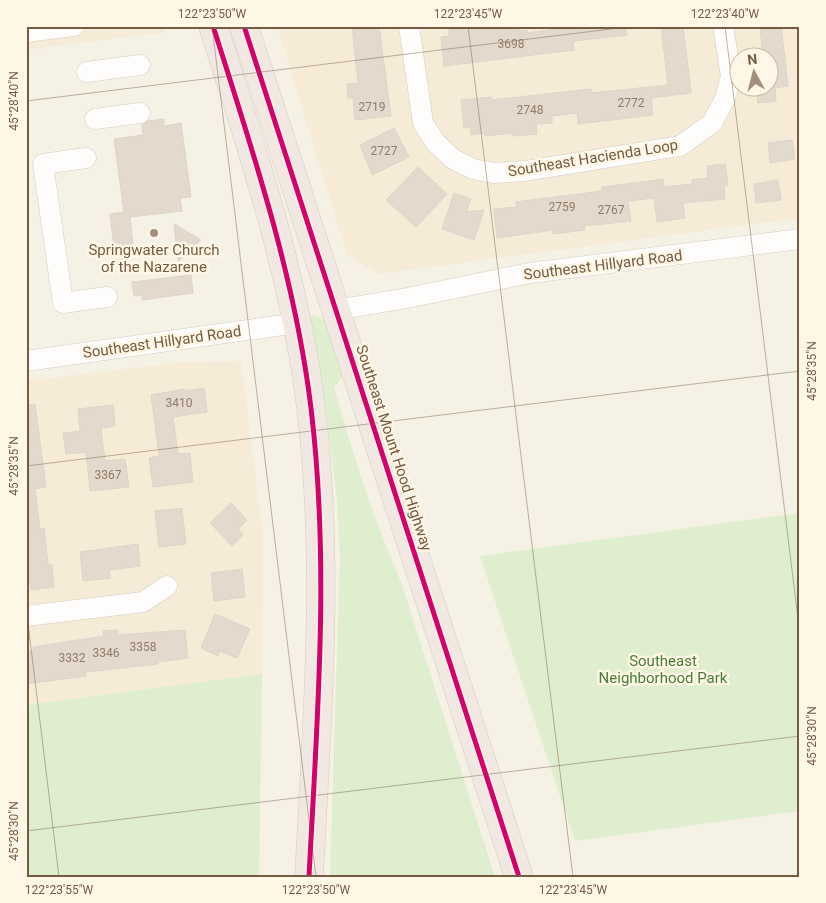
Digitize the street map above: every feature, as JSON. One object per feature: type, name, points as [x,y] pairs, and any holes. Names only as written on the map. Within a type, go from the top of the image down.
[{"type":"highway","points":[[213,26],[282,253],[297,322],[312,418],[323,577],[320,694],[309,877]]},
{"type":"highway","name":"Southeast Mount Hood Highway","points":[[244,26],[519,877]]},
{"type":"highway","points":[[245,127],[269,159],[318,304],[322,310],[336,310]]},
{"type":"street","points":[[26,32],[74,26]]},
{"type":"street","name":"Southeast Hacienda Loop","points":[[409,26],[423,123],[436,143],[453,159],[473,169],[494,172],[525,171],[680,146],[712,123],[725,99],[731,76],[723,26]]},
{"type":"street","points":[[87,72],[140,66]]},
{"type":"street","points":[[95,119],[140,113]]},
{"type":"street","points":[[86,158],[43,164],[63,304],[107,297]]},
{"type":"street","name":"Southeast Hillyard Road","points":[[336,310],[407,298],[530,273],[800,239]]},
{"type":"street","name":"Southeast Hillyard Road","points":[[26,361],[297,322]]},
{"type":"street","points":[[26,616],[143,602],[167,586]]},
{"type":"shaded area","points":[[26,26],[164,26],[166,32],[26,50]]},
{"type":"shaded area","points":[[277,26],[800,26],[800,218],[379,274],[347,255]]},
{"type":"shaded area","points":[[241,361],[263,536],[262,674],[26,705],[26,381],[183,362]]},
{"type":"green space","points":[[310,315],[325,321],[343,377],[334,387],[349,437],[373,512],[402,585],[495,877],[330,877],[340,556],[337,501],[325,401]]},
{"type":"green space","name":"Southeast Neighborhood Park","points":[[800,513],[800,811],[575,841],[480,556]]},
{"type":"green space","points":[[262,674],[259,877],[26,877],[26,705]]},
{"type":"building","points":[[352,26],[379,26],[391,116],[355,120],[353,98],[348,98],[347,84],[358,83]]},
{"type":"building","points":[[481,26],[518,26],[518,31],[527,30],[527,33],[556,29],[556,26],[626,26],[627,35],[573,41],[574,50],[444,66],[441,37],[449,36],[449,30]]},
{"type":"building","points":[[661,26],[683,26],[691,93],[651,98],[653,115],[578,124],[577,113],[552,116],[552,123],[536,124],[537,134],[513,136],[512,133],[485,136],[485,133],[471,135],[470,127],[464,128],[461,100],[491,97],[491,100],[591,89],[591,93],[668,85]]},
{"type":"building","points":[[760,26],[781,26],[788,86],[778,88],[778,48],[762,48]]},
{"type":"building","points":[[757,98],[776,98],[776,101],[758,103]]},
{"type":"building","points":[[164,119],[164,126],[181,123],[191,197],[180,198],[182,211],[130,217],[134,254],[115,256],[110,214],[124,212],[114,139],[143,135],[142,125],[148,121]]},
{"type":"building","points":[[394,128],[409,157],[372,175],[360,145]]},
{"type":"building","points":[[792,140],[795,159],[770,163],[768,143]]},
{"type":"building","points":[[725,164],[728,185],[724,186],[725,199],[683,203],[685,218],[657,222],[654,198],[628,201],[631,221],[584,226],[585,230],[553,234],[553,230],[497,238],[494,209],[517,207],[516,202],[602,191],[602,187],[663,179],[664,187],[692,184],[692,180],[708,178],[707,166]]},
{"type":"building","points":[[418,167],[447,194],[416,227],[386,200]]},
{"type":"building","points":[[778,180],[781,200],[756,203],[754,184]]},
{"type":"building","points":[[454,193],[471,199],[466,212],[484,210],[474,240],[442,229]]},
{"type":"building","points":[[174,224],[201,240],[178,262]]},
{"type":"building","points":[[191,275],[193,293],[142,300],[142,295],[134,296],[132,282]]},
{"type":"building","points":[[204,388],[207,412],[173,417],[178,454],[190,453],[193,482],[153,487],[149,458],[159,456],[151,395],[184,389],[184,391]]},
{"type":"building","points":[[35,404],[46,487],[35,489],[40,529],[44,528],[48,565],[52,565],[54,587],[31,590],[30,583],[26,584],[26,405]]},
{"type":"building","points":[[113,405],[115,426],[101,428],[105,461],[125,459],[129,487],[90,491],[86,452],[66,454],[63,433],[80,431],[78,409]]},
{"type":"building","points":[[231,503],[247,520],[238,529],[243,535],[232,546],[210,523]]},
{"type":"building","points":[[182,508],[186,544],[159,547],[155,511]]},
{"type":"building","points":[[138,544],[140,566],[109,570],[110,578],[83,581],[80,552]]},
{"type":"building","points":[[242,569],[245,597],[214,601],[211,573]]},
{"type":"building","points":[[215,614],[250,629],[237,658],[220,651],[218,656],[201,648]]},
{"type":"building","points":[[118,630],[118,635],[185,630],[188,658],[158,662],[158,664],[86,672],[86,676],[26,684],[26,652],[33,651],[33,647],[104,636],[103,631]]},
{"type":"cycle path","points":[[213,26],[284,263],[304,359],[311,408],[317,467],[321,584],[318,701],[309,877]]},
{"type":"cycle path","points":[[244,26],[519,877]]},
{"type":"place","name":"Springwater Church of the Nazarene","points":[[154,233]]}]
